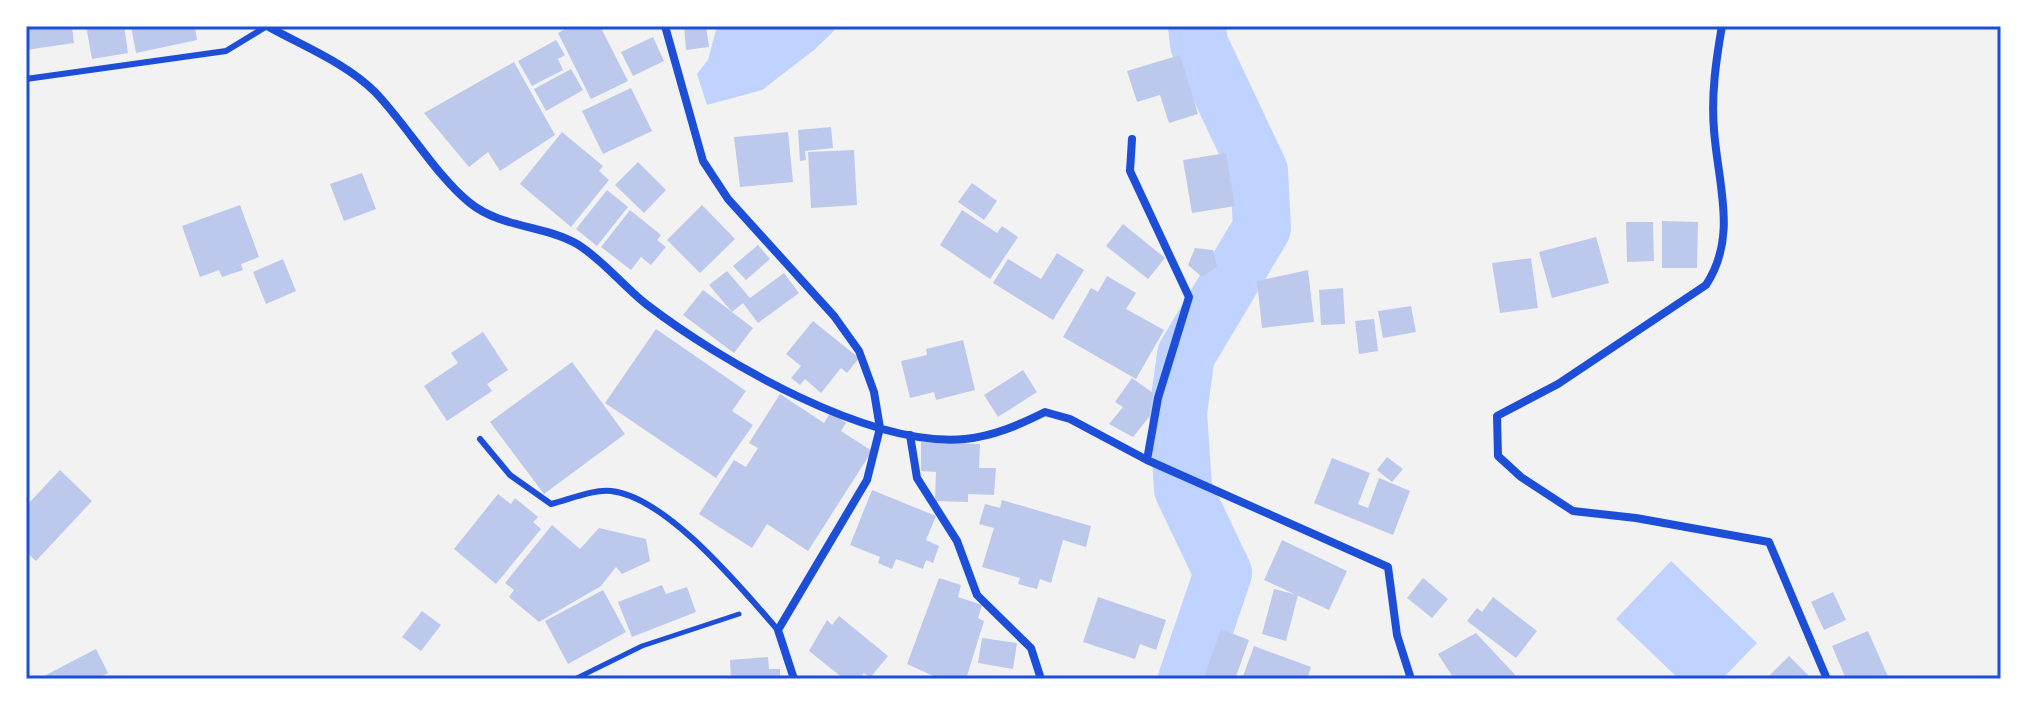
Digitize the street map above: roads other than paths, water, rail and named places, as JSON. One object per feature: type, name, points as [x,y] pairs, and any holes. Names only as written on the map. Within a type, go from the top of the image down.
[{"type":"street","points":[[267,26],[342,67],[374,91],[469,203],[494,217],[577,244],[643,302],[691,337],[839,414],[910,435],[964,439],[1011,429],[1045,412],[1070,419],[1151,462],[1388,567],[1397,635],[1411,679]]},
{"type":"street","points":[[665,26],[703,161],[728,199],[834,316],[859,351],[874,392],[880,428],[867,480],[778,630],[794,679]]},
{"type":"street","points":[[1722,26],[1714,70],[1714,113],[1725,233],[1720,263],[1706,285],[1558,384],[1497,416],[1496,450],[1498,456],[1521,477],[1573,511],[1636,518],[1769,542],[1827,679]]},
{"type":"street","points":[[1132,139],[1130,171],[1189,297],[1158,398],[1151,462]]},
{"type":"street","points":[[910,435],[917,478],[957,541],[977,595],[1031,648],[1041,679]]},
{"type":"lane","points":[[26,79],[226,51],[267,26]]},
{"type":"lane","points":[[480,439],[510,475],[551,504],[609,490],[638,499],[683,530],[778,630]]},
{"type":"water","points":[[717,26],[839,26],[814,50],[762,90],[707,105],[697,74],[708,60]]},
{"type":"water","points":[[1671,561],[1757,643],[1722,679],[1679,679],[1616,619]]},
{"type":"waterway","points":[[1187,679],[1223,573],[1183,489],[1178,412],[1186,355],[1262,228],[1259,171],[1199,44],[1197,26]]}]
